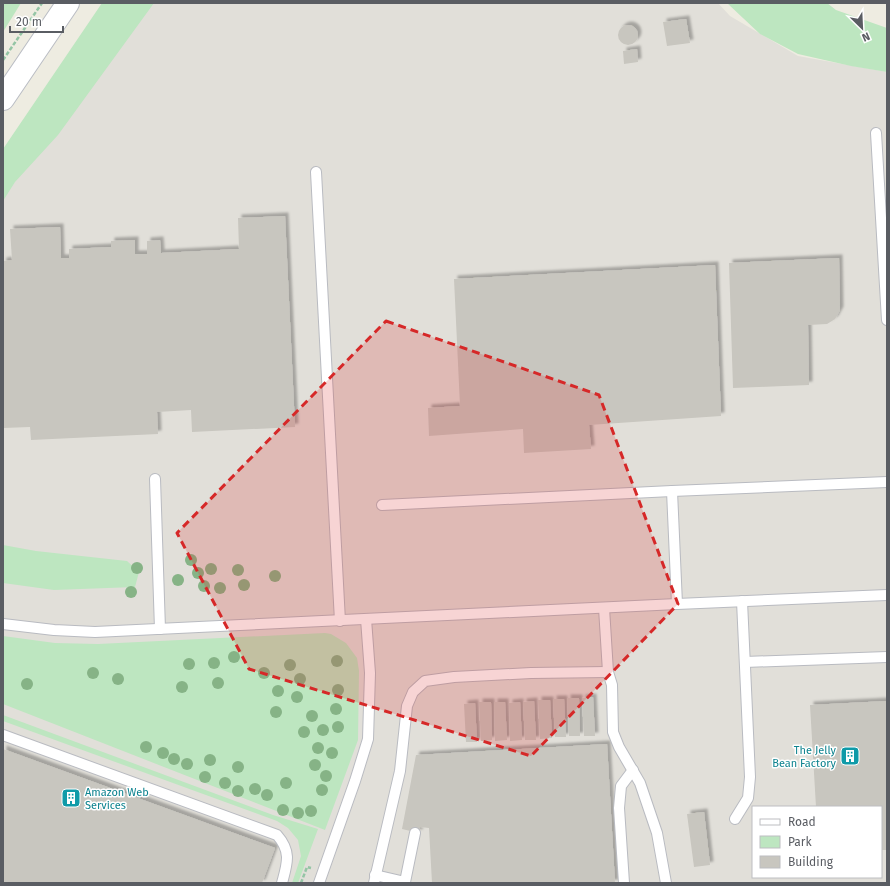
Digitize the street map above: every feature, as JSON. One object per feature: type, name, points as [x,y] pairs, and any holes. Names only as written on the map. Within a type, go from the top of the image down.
[{"type":"main road","points":[[3,99],[68,3]]},
{"type":"lane","points":[[876,133],[887,320]]},
{"type":"lane","points":[[316,172],[340,621]]},
{"type":"lane","points":[[154,479],[160,629]]},
{"type":"lane","points":[[382,505],[672,490],[887,482]]},
{"type":"lane","points":[[672,490],[677,604]]},
{"type":"lane","points":[[3,624],[54,630],[95,632],[887,595]]},
{"type":"lane","points":[[735,819],[748,798],[750,777],[742,601]]},
{"type":"lane","points":[[604,608],[608,672],[612,685],[613,732],[619,747],[640,782],[657,833],[666,883]]},
{"type":"lane","points":[[319,883],[356,781],[368,739],[370,673],[366,619]]},
{"type":"lane","points":[[745,662],[887,657]]},
{"type":"lane","points":[[416,833],[405,882],[374,879],[400,771],[407,706],[413,692],[425,681],[461,677],[531,673],[608,672]]},
{"type":"lane","points":[[3,735],[277,835],[285,844],[288,852],[282,883]]},
{"type":"lane","points":[[624,883],[619,808],[622,786],[633,770]]},
{"type":"path","points":[[3,60],[42,3]]},
{"type":"highlighted area","points":[[386,321],[599,395],[678,604],[531,756],[249,669],[177,533]]},
{"type":"shaded area","points":[[116,3],[718,3],[730,16],[798,56],[887,72],[887,883],[3,883],[3,167]]},
{"type":"green space","points":[[3,3],[21,3],[3,32]]},
{"type":"green space","points":[[102,3],[154,3],[58,135],[15,182],[3,201],[3,149]]},
{"type":"green space","points":[[727,3],[827,3],[836,10],[887,28],[887,72],[851,66],[798,54],[760,34]]},
{"type":"green space","points":[[3,545],[36,551],[127,561],[139,572],[135,587],[54,590],[3,583]]},
{"type":"green space","points":[[325,633],[331,634],[346,643],[357,658],[359,671],[358,740],[325,830],[3,704],[3,636],[55,643],[98,644]]},
{"type":"green space","points":[[3,715],[273,815],[318,829],[298,883],[292,883],[301,856],[298,840],[288,828],[277,821],[3,721]]},
{"type":"building","points":[[686,19],[690,43],[667,46],[663,22]]},
{"type":"building","points":[[628,25],[635,28],[638,35],[635,42],[628,45],[621,42],[618,35],[621,28]]},
{"type":"building","points":[[637,49],[638,62],[624,64],[623,51]]},
{"type":"building","points":[[285,216],[295,427],[192,432],[191,410],[157,412],[158,434],[31,440],[30,427],[3,428],[3,261],[12,260],[10,229],[60,227],[61,258],[69,258],[69,249],[111,247],[111,241],[135,240],[135,254],[147,254],[147,241],[160,240],[161,253],[239,249],[238,218]]},
{"type":"building","points":[[839,258],[840,310],[835,319],[827,324],[808,325],[809,385],[733,388],[729,263]]},
{"type":"building","points":[[715,265],[721,416],[589,425],[591,449],[524,453],[523,429],[429,436],[428,408],[460,406],[454,279]]},
{"type":"building","points":[[593,697],[595,736],[584,736],[582,698]]},
{"type":"building","points":[[567,698],[579,698],[580,736],[569,736]]},
{"type":"building","points":[[553,699],[564,699],[566,737],[555,737]]},
{"type":"building","points":[[538,700],[550,700],[552,738],[540,739]]},
{"type":"building","points":[[534,701],[536,740],[525,740],[523,702]]},
{"type":"building","name":"The Jelly Bean Factory","points":[[887,701],[887,850],[882,850],[882,806],[816,806],[810,705]]},
{"type":"building","points":[[479,702],[491,702],[492,740],[481,741]]},
{"type":"building","points":[[494,702],[505,702],[507,740],[495,741]]},
{"type":"building","points":[[520,702],[522,740],[510,741],[509,703]]},
{"type":"building","points":[[475,703],[477,742],[466,742],[464,704]]},
{"type":"building","points":[[607,744],[615,883],[432,883],[429,828],[420,827],[419,833],[402,829],[416,755]]},
{"type":"building","name":"Amazon Web Services","points":[[3,749],[275,848],[262,883],[3,883]]},
{"type":"building","points":[[704,812],[710,865],[694,867],[687,814]]},
{"type":"place","name":"The Jelly Bean Factory","points":[[850,756]]},
{"type":"place","name":"Amazon Web Services","points":[[71,798]]}]
